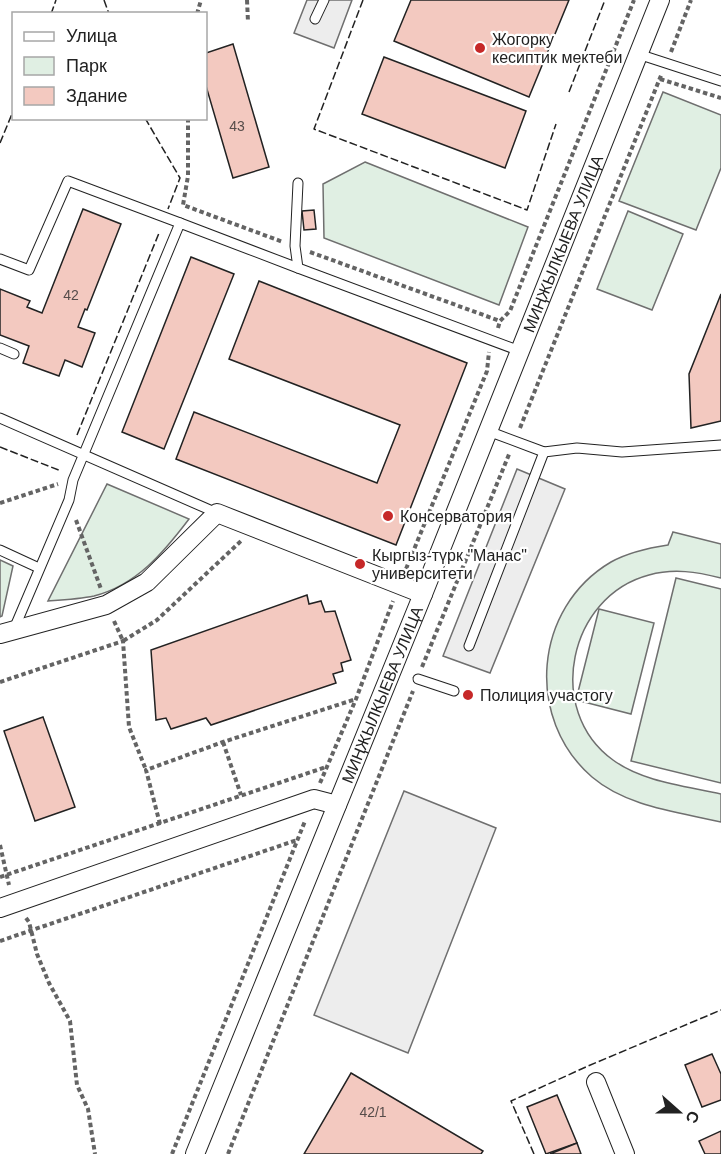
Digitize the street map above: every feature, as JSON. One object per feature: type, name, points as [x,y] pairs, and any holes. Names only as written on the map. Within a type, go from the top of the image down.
[{"type":"street","name":"МИҢЖЫЛКЫЕВА УЛИЦА","points":[[195,1154],[423,594],[660,0]]},
{"type":"street","points":[[7,632],[106,605],[147,582],[217,513],[423,594]]},
{"type":"street","points":[[7,905],[314,799],[337,805]]},
{"type":"street","points":[[596,1082],[625,1154]]},
{"type":"lane","points":[[315,19],[324,0]]},
{"type":"lane","points":[[638,54],[721,81]]},
{"type":"lane","points":[[0,259],[29,270],[68,181],[520,351]]},
{"type":"lane","points":[[298,183],[295,246],[298,268]]},
{"type":"lane","points":[[7,632],[69,500],[73,480],[180,223]]},
{"type":"lane","points":[[0,348],[14,354]]},
{"type":"lane","points":[[0,418],[217,513]]},
{"type":"lane","points":[[488,431],[544,452],[577,448],[622,452],[721,446]]},
{"type":"lane","points":[[469,646],[544,452]]},
{"type":"lane","points":[[0,550],[39,568]]},
{"type":"lane","points":[[418,679],[454,691]]},
{"type":"path","points":[[247,0],[248,22]]},
{"type":"path","points":[[228,1154],[691,0]]},
{"type":"path","points":[[660,79],[721,98]]},
{"type":"path","points":[[188,120],[188,176],[183,206],[500,321]]},
{"type":"path","points":[[0,503],[73,480]]},
{"type":"path","points":[[69,500],[106,605],[123,641],[129,727],[146,770],[160,824]]},
{"type":"path","points":[[0,682],[123,641],[157,620],[242,540],[253,544]]},
{"type":"path","points":[[146,770],[223,742],[356,699]]},
{"type":"path","points":[[223,742],[241,795]]},
{"type":"path","points":[[0,878],[327,767]]},
{"type":"path","points":[[0,941],[297,840]]},
{"type":"path","points":[[0,845],[6,875],[7,905],[29,922],[37,954],[49,983],[70,1021],[77,1086],[88,1109],[95,1154]]},
{"type":"green space","points":[[663,92],[721,115],[721,168],[696,230],[619,201]]},
{"type":"green space","points":[[365,162],[528,227],[499,305],[324,238],[323,184]]},
{"type":"green space","points":[[628,211],[683,234],[652,310],[597,289]]},
{"type":"green space","points":[[107,484],[189,519],[148,566],[123,584],[94,596],[48,601]]},
{"type":"green space","points":[[673,532],[721,544],[721,578],[676,571],[649,575],[622,587],[600,606],[584,630],[575,657],[573,685],[578,713],[591,739],[613,760],[651,778],[721,794],[721,822],[637,802],[606,787],[592,777],[570,753],[556,725],[548,696],[547,665],[553,635],[566,607],[585,582],[611,562],[639,551],[668,545]]},
{"type":"green space","points":[[0,560],[13,566],[0,617]]},
{"type":"green space","points":[[676,578],[721,589],[721,783],[631,761]]},
{"type":"green space","points":[[599,609],[654,623],[631,714],[576,700]]},
{"type":"shaded area","points":[[307,0],[352,0],[334,48],[294,33]]},
{"type":"shaded area","points":[[517,469],[565,489],[490,673],[443,656]]},
{"type":"shaded area","points":[[404,791],[496,828],[408,1053],[314,1015]]},
{"type":"building","name":"Жогорку кесиптик мектеби","points":[[411,0],[569,0],[529,97],[394,41]]},
{"type":"building","points":[[233,44],[269,167],[233,178],[207,89],[207,53]]},
{"type":"building","points":[[384,57],[526,111],[505,168],[362,114]]},
{"type":"building","points":[[83,209],[121,224],[78,327],[95,333],[82,367],[65,360],[59,376],[23,363],[29,346],[0,335],[0,289],[30,301],[27,307],[42,313]]},
{"type":"building","points":[[314,210],[316,229],[304,230],[302,211]]},
{"type":"building","points":[[191,257],[234,274],[164,449],[122,432]]},
{"type":"building","points":[[259,281],[467,363],[396,545],[176,459],[194,412],[377,483],[400,425],[229,359]]},
{"type":"building","points":[[721,294],[721,421],[691,428],[689,374]]},
{"type":"building","points":[[307,595],[309,604],[321,601],[325,612],[335,611],[351,660],[341,663],[343,671],[333,674],[336,683],[211,725],[206,718],[171,729],[166,718],[156,720],[151,650]]},
{"type":"building","points":[[43,717],[75,807],[35,821],[4,731]]},
{"type":"building","points":[[712,1054],[721,1074],[721,1100],[702,1107],[685,1065]]},
{"type":"building","points":[[351,1073],[483,1151],[481,1154],[304,1154]]},
{"type":"building","points":[[557,1095],[577,1143],[546,1154],[527,1107]]},
{"type":"building","points":[[721,1131],[721,1154],[705,1154],[699,1141]]},
{"type":"building","points":[[577,1143],[581,1154],[550,1154]]},
{"type":"fence","points":[[52,12],[56,0]]},
{"type":"fence","points":[[104,0],[108,12]]},
{"type":"fence","points":[[363,0],[314,129],[527,210],[556,124]]},
{"type":"fence","points":[[569,92],[605,0]]},
{"type":"fence","points":[[0,143],[12,114]]},
{"type":"fence","points":[[146,120],[180,178],[168,209]]},
{"type":"fence","points":[[77,435],[159,233]]},
{"type":"fence","points":[[0,447],[61,471]]},
{"type":"fence","points":[[534,1154],[511,1101],[721,1010]]},
{"type":"place","name":"Жогорку кесиптик мектеби","points":[[480,48]]},
{"type":"place","name":"Консерватория","points":[[388,516]]},
{"type":"place","name":"Кыргыз-түрк \"Манас\" университети","points":[[360,564]]},
{"type":"place","name":"Полиция участогу","points":[[468,695]]}]
